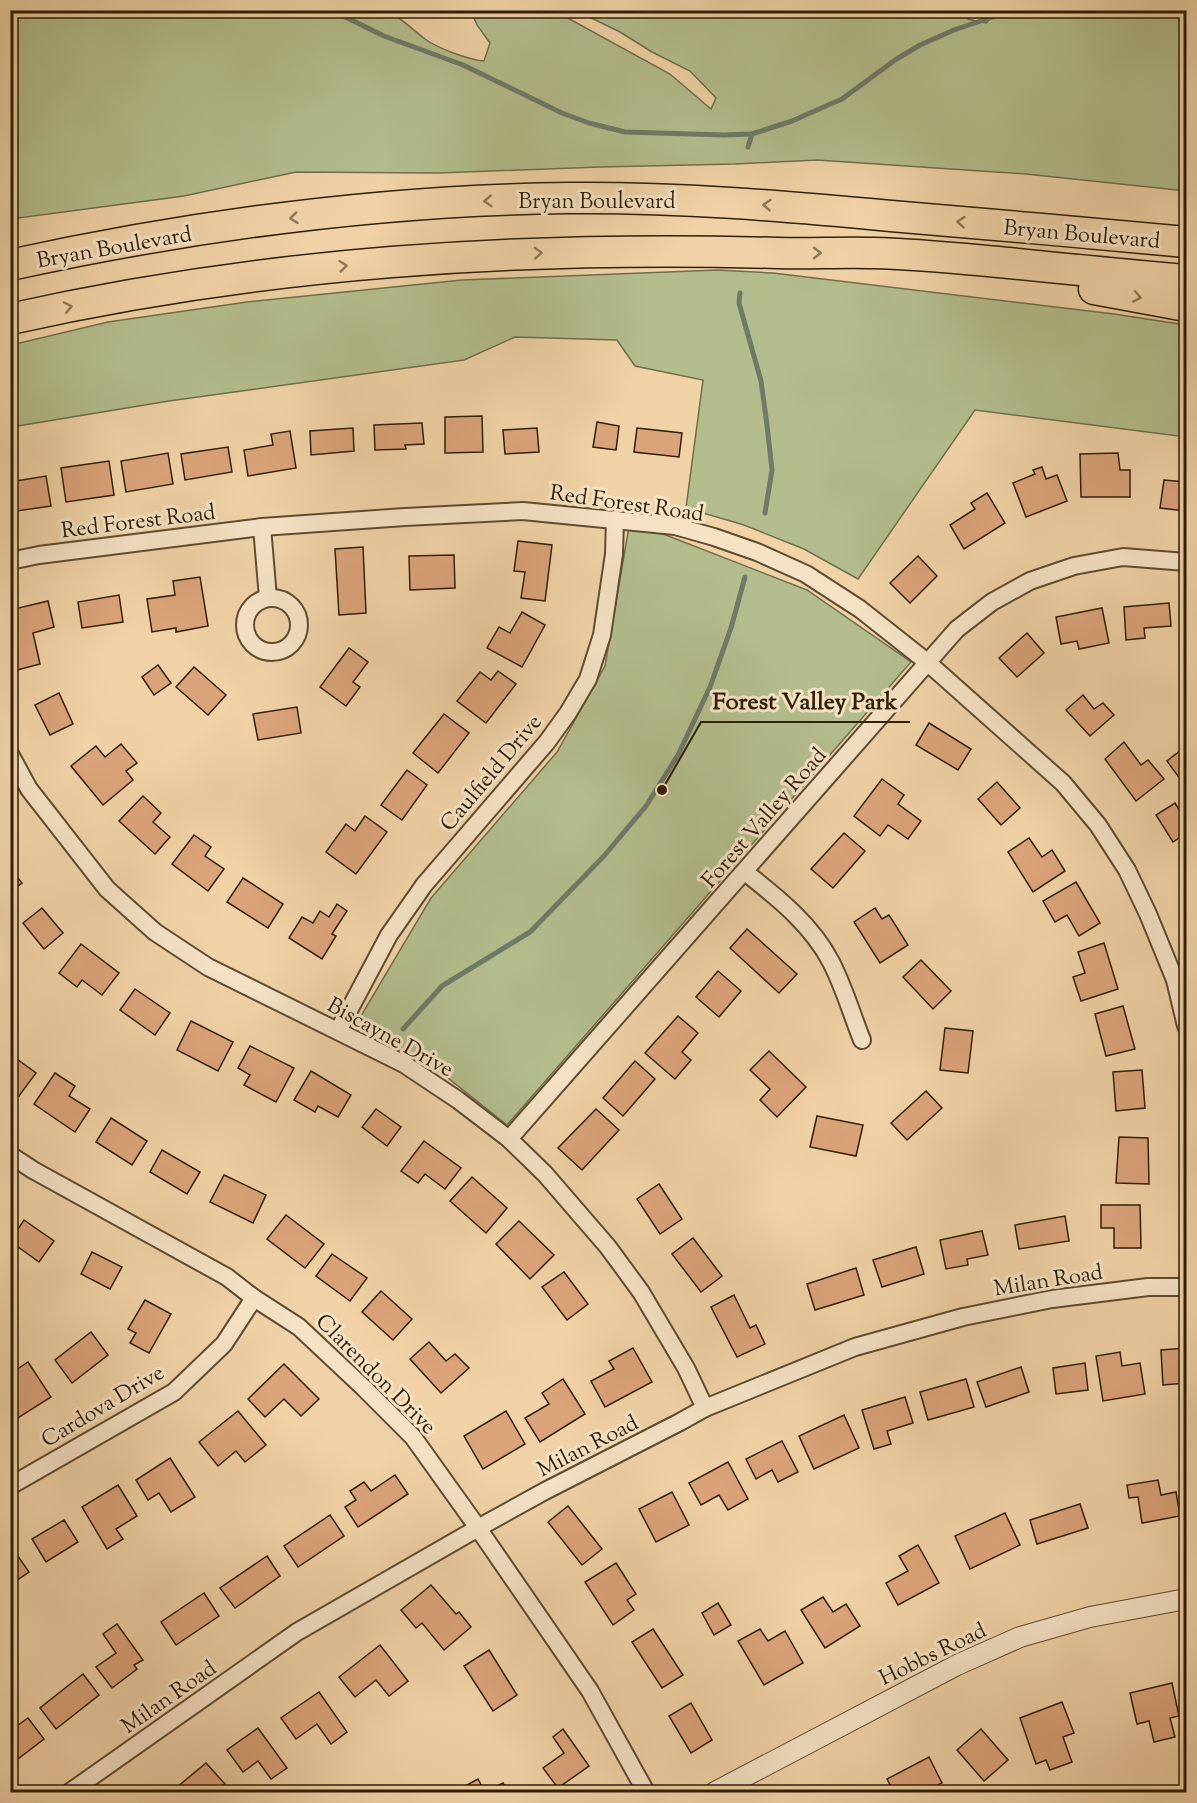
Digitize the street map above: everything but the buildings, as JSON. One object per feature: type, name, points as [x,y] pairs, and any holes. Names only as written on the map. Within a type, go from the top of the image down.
[{"type":"highway","name":"Bryan Boulevard","points":[[10,265],[104,245],[311,216],[396,207],[572,198],[658,199],[760,205],[1186,242]]},
{"type":"highway","name":"Bryan Boulevard","points":[[10,319],[115,297],[297,270],[477,255],[595,251],[873,253],[945,257],[1186,280]]},
{"type":"highway","points":[[873,253],[927,269],[1077,286],[1186,306]]},
{"type":"street","name":"Red Forest Road","points":[[10,561],[39,555],[262,527],[523,511],[675,526],[757,552],[797,570],[860,609],[927,662],[1063,783],[1098,825],[1127,870],[1175,980],[1186,1026]]},
{"type":"street","name":"Caulfield Drive","points":[[338,1030],[389,935],[418,893],[547,742],[588,679],[602,635],[614,555],[615,519]]},
{"type":"street","points":[[262,527],[268,598]]},
{"type":"street","name":"Forest Valley Road","points":[[509,1139],[957,629],[992,602],[1030,581],[1074,566],[1123,557],[1186,562]]},
{"type":"street","name":"Biscayne Drive","points":[[10,754],[29,789],[107,889],[154,932],[208,967],[404,1064],[458,1100],[509,1139],[545,1174],[608,1247],[628,1274],[686,1368],[705,1408]]},
{"type":"street","points":[[745,872],[775,895],[807,927],[831,962],[862,1040]]},
{"type":"street","name":"Clarendon Drive","points":[[10,1155],[33,1170],[227,1277],[254,1298],[299,1327],[413,1437],[590,1691],[646,1792]]},
{"type":"street","name":"Milan Road","points":[[70,1792],[297,1632],[545,1491],[705,1408],[855,1347],[963,1317],[1052,1299],[1148,1287],[1186,1287]]},
{"type":"street","name":"Cardova Drive","points":[[10,1486],[174,1392],[224,1344],[254,1298]]},
{"type":"street","name":"Hobbs Road","points":[[715,1792],[957,1665],[1020,1637],[1090,1617],[1186,1599]]},
{"type":"green space","points":[[960,10],[968,19],[986,23],[999,11],[1186,11],[1186,191],[1026,174],[817,160],[438,173],[296,172],[184,196],[11,219],[11,11],[387,11],[437,46],[462,56],[484,61],[490,43],[477,25],[471,11],[555,11],[670,74],[711,109],[716,98],[690,71],[577,11]]},
{"type":"green space","points":[[718,270],[773,273],[1114,314],[1186,325],[1186,437],[975,410],[858,579],[804,549],[744,525],[686,508],[703,380],[635,366],[617,340],[515,337],[464,360],[169,401],[11,427],[11,345],[108,322],[247,302],[462,280]]},
{"type":"green space","points":[[630,521],[807,590],[911,662],[507,1125],[439,1071],[355,1026],[431,898],[557,752],[605,666]]},
{"type":"waterway","points":[[331,10],[384,36],[463,65],[562,113],[589,123],[625,132],[724,135],[752,134],[792,121],[842,99],[895,60],[920,45],[954,30],[1013,10]]},
{"type":"waterway","points":[[748,147],[752,134]]},
{"type":"waterway","points":[[740,293],[739,303],[761,381],[767,425],[772,470],[765,513]]},
{"type":"waterway","points":[[403,1029],[442,986],[530,932],[604,856],[646,806],[678,755],[710,687],[731,628],[745,577]]},
{"type":"place","name":"Forest Valley Park","points":[[662,790]]}]
